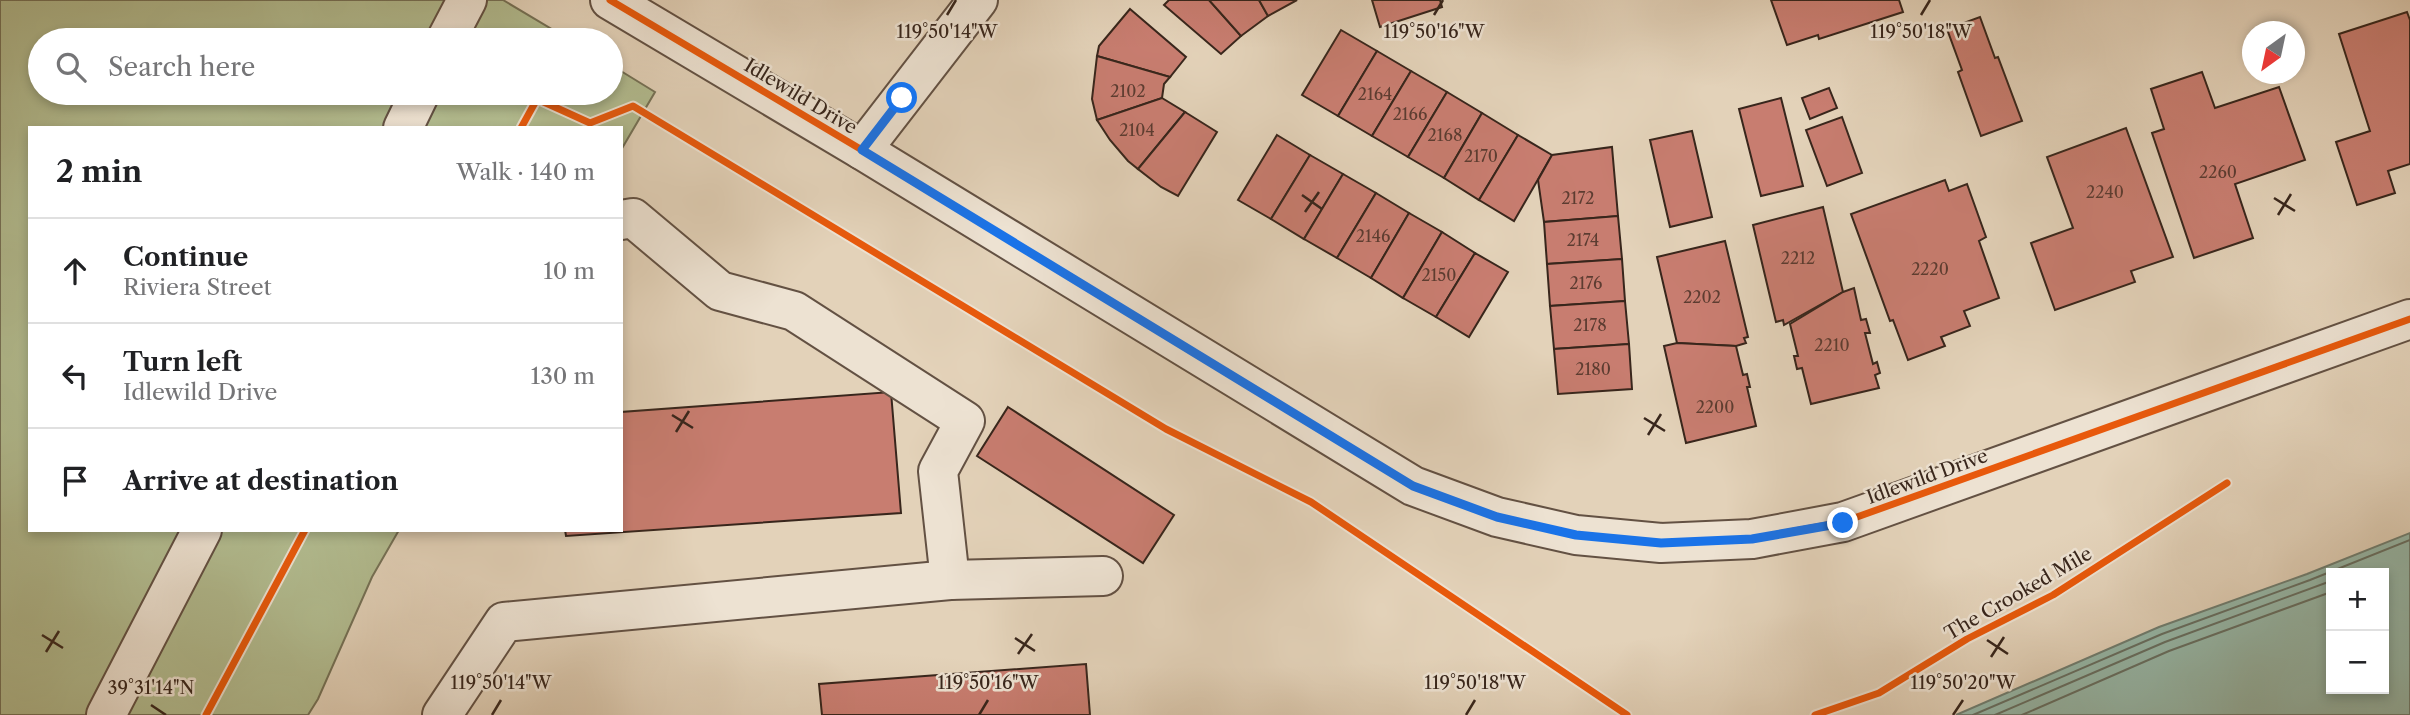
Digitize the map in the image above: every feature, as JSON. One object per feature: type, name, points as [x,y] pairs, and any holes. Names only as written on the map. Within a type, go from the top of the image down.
[{"type":"street","points":[[452,28],[467,0]]},
{"type":"street","name":"Idlewild Drive","points":[[610,0],[862,150],[1413,486],[1497,517],[1576,535],[1661,543],[1752,539],[1843,523],[2410,319]]},
{"type":"street","points":[[862,150],[978,0]]},
{"type":"street","points":[[404,126],[414,105]]},
{"type":"street","points":[[623,220],[633,218],[720,291],[794,311],[965,421],[938,471],[950,580]]},
{"type":"street","points":[[106,715],[201,532]]},
{"type":"street","points":[[442,715],[504,622],[950,580],[1103,576]]},
{"type":"path","points":[[522,126],[534,105]]},
{"type":"path","points":[[550,105],[590,123],[633,106],[1166,429],[1311,502],[1627,715]]},
{"type":"path","points":[[206,715],[304,532]]},
{"type":"shaded area","points":[[0,0],[503,0],[550,28],[28,28],[28,105],[623,105],[623,72],[655,92],[623,147],[623,126],[28,126],[28,532],[398,532],[372,577],[318,699],[308,715],[0,715]]},
{"type":"water","points":[[2410,533],[2410,715],[1956,715],[2159,627],[2307,574]]},
{"type":"building","points":[[1169,0],[1209,0],[1241,36],[1221,54],[1164,5]]},
{"type":"building","points":[[1209,0],[1259,0],[1268,16],[1241,36]]},
{"type":"building","points":[[1259,0],[1297,0],[1268,16]]},
{"type":"building","points":[[1372,0],[1440,0],[1442,7],[1380,27]]},
{"type":"building","points":[[1771,0],[1899,0],[1903,12],[1819,39],[1818,35],[1787,45]]},
{"type":"building","points":[[1130,9],[1186,57],[1170,77],[1097,56],[1099,46]]},
{"type":"building","points":[[2407,12],[2410,20],[2410,164],[2388,171],[2395,193],[2357,205],[2336,142],[2370,131],[2339,34]]},
{"type":"building","points":[[1980,17],[2022,121],[1981,136],[1958,72],[1962,70],[1947,29]]},
{"type":"building","points":[[1341,30],[1377,51],[1338,116],[1302,95]]},
{"type":"building","points":[[1377,51],[1411,71],[1372,136],[1338,116]]},
{"type":"building","points":[[1097,56],[1170,77],[1164,84],[1162,98],[1097,120],[1092,99]]},
{"type":"building","points":[[1411,71],[1447,92],[1408,157],[1372,136]]},
{"type":"building","points":[[2202,72],[2215,108],[2279,87],[2305,160],[2235,184],[2253,238],[2194,258],[2152,133],[2164,129],[2151,89]]},
{"type":"building","points":[[1829,88],[1837,108],[1810,119],[1802,98]]},
{"type":"building","points":[[1447,92],[1482,113],[1444,178],[1408,157]]},
{"type":"building","points":[[1162,98],[1185,112],[1138,169],[1110,140],[1097,120]]},
{"type":"building","points":[[1781,98],[1803,186],[1761,196],[1739,109]]},
{"type":"building","points":[[1185,112],[1217,132],[1178,196],[1138,169]]},
{"type":"building","points":[[1482,113],[1518,135],[1479,200],[1444,178]]},
{"type":"building","points":[[1842,117],[1862,173],[1827,186],[1806,130]]},
{"type":"building","points":[[2126,128],[2173,257],[2131,271],[2135,282],[2055,310],[2031,243],[2073,228],[2047,157]]},
{"type":"building","points":[[1692,131],[1712,217],[1670,227],[1650,140]]},
{"type":"building","points":[[1277,135],[1310,155],[1271,219],[1238,200]]},
{"type":"building","points":[[1518,135],[1552,155],[1514,221],[1479,200]]},
{"type":"building","points":[[1612,147],[1618,216],[1544,222],[1538,180],[1552,155]]},
{"type":"building","points":[[1310,155],[1343,174],[1304,239],[1271,219]]},
{"type":"building","points":[[1343,174],[1376,193],[1337,258],[1304,239]]},
{"type":"building","points":[[1945,180],[1949,191],[1967,184],[1986,237],[1979,241],[1999,298],[1964,311],[1970,326],[1941,337],[1945,346],[1908,360],[1893,320],[1890,321],[1851,214]]},
{"type":"building","points":[[1376,193],[1409,213],[1371,278],[1337,258]]},
{"type":"building","points":[[1823,207],[1843,292],[1784,325],[1783,320],[1776,322],[1753,225]]},
{"type":"building","points":[[1409,213],[1442,232],[1403,298],[1371,278]]},
{"type":"building","points":[[1618,216],[1622,259],[1547,264],[1544,222]]},
{"type":"building","points":[[1442,232],[1475,253],[1436,317],[1403,298]]},
{"type":"building","points":[[1725,241],[1748,337],[1744,338],[1746,343],[1736,346],[1677,343],[1657,257]]},
{"type":"building","points":[[1475,253],[1508,272],[1469,337],[1436,317]]},
{"type":"building","points":[[1622,259],[1625,301],[1550,306],[1547,264]]},
{"type":"building","points":[[1854,288],[1861,320],[1866,319],[1870,333],[1865,333],[1873,364],[1877,362],[1880,373],[1875,375],[1879,388],[1811,404],[1802,368],[1797,369],[1794,356],[1798,356],[1790,324]]},
{"type":"building","points":[[1625,301],[1629,344],[1554,349],[1550,306]]},
{"type":"building","points":[[1677,343],[1736,346],[1743,375],[1747,374],[1750,387],[1747,387],[1756,426],[1686,443],[1664,346]]},
{"type":"building","points":[[1629,344],[1632,389],[1558,394],[1554,349]]},
{"type":"building","points":[[891,392],[901,513],[566,536],[565,532],[623,532],[623,412]]},
{"type":"building","points":[[1008,407],[1174,515],[1143,563],[977,456]]},
{"type":"building","points":[[1086,664],[1090,715],[822,715],[819,684]]},
{"type":"cycle path","points":[[610,0],[862,150],[1413,486],[1497,517],[1576,535],[1661,543],[1752,539],[1843,522],[2410,319]]},
{"type":"cycle path","points":[[522,126],[534,105]]},
{"type":"cycle path","points":[[550,105],[590,123],[633,106],[1166,429],[1311,502],[1627,715]]},
{"type":"cycle path","name":"The Crooked Mile","points":[[1815,715],[1879,693],[1967,639],[2053,595],[2227,483]]},
{"type":"cycle path","points":[[206,715],[304,532]]},
{"type":"route","points":[[902,98],[862,150],[1413,486],[1497,517],[1576,535],[1661,543],[1752,539],[1843,523]]}]
